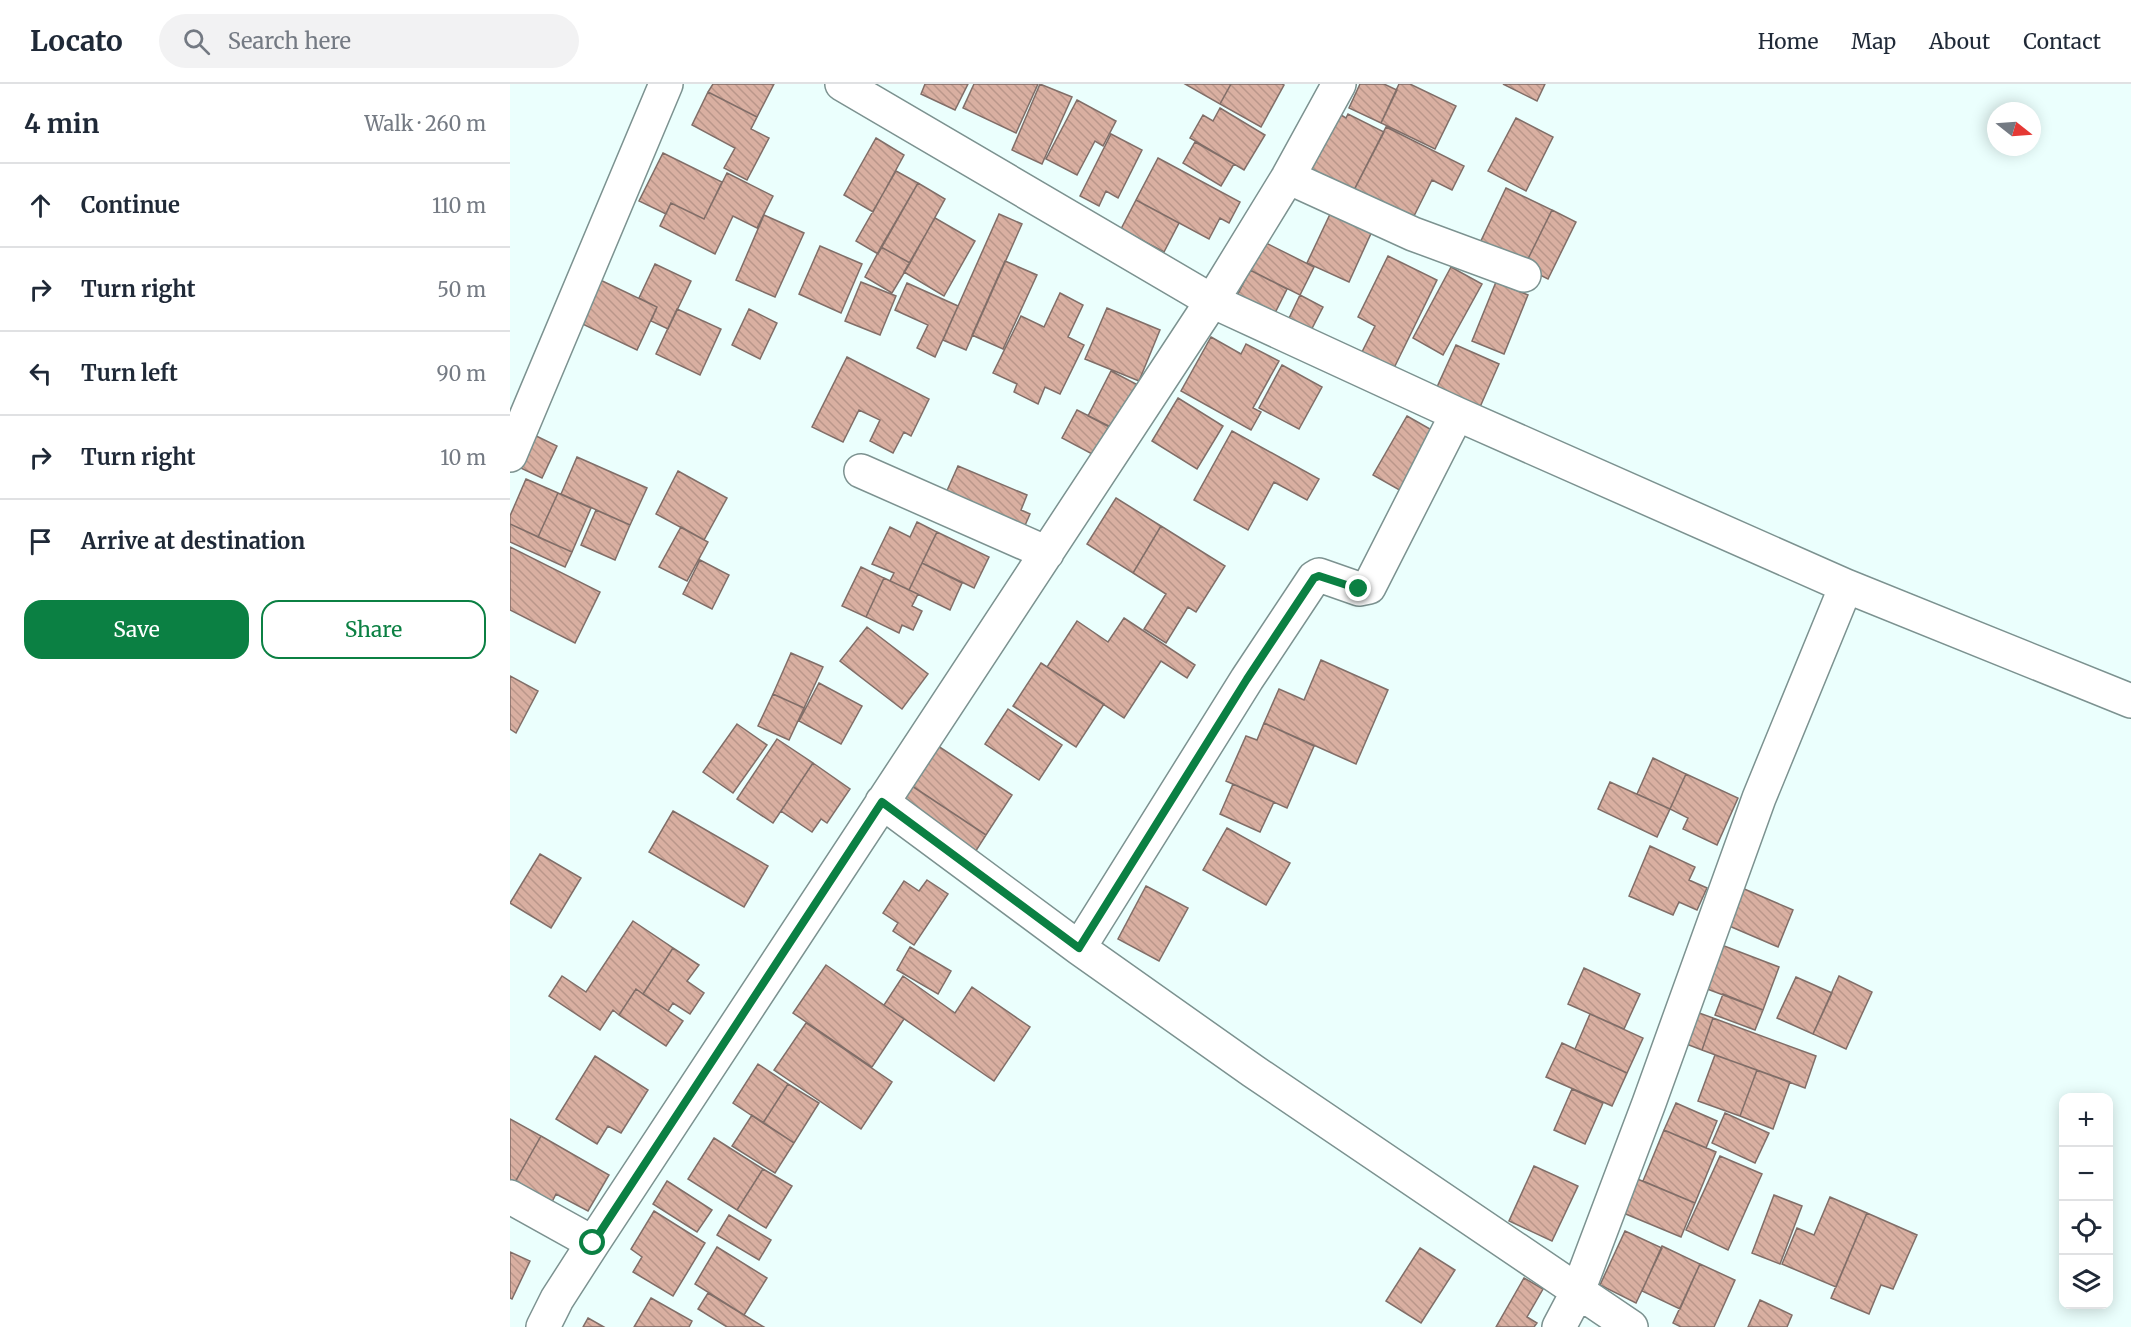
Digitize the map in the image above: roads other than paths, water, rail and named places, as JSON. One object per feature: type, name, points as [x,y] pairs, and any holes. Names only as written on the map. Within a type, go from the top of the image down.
[{"type":"street","points":[[510,455],[666,84]]},
{"type":"street","points":[[842,84],[1212,301],[1457,414],[1846,586],[2131,701]]},
{"type":"street","points":[[543,1327],[557,1299],[593,1243],[1212,301],[1288,177],[1339,84]]},
{"type":"street","points":[[1288,177],[1413,234],[1524,275]]},
{"type":"street","points":[[1079,948],[1247,679],[1314,578],[1319,576],[1359,589],[1369,586],[1457,414]]},
{"type":"street","points":[[861,471],[1047,553]]},
{"type":"street","points":[[1559,1327],[1578,1291],[1649,1103],[1759,798],[1846,586]]},
{"type":"street","points":[[882,802],[1079,948],[1252,1071],[1631,1327]]},
{"type":"street","points":[[510,1197],[593,1243]]}]
